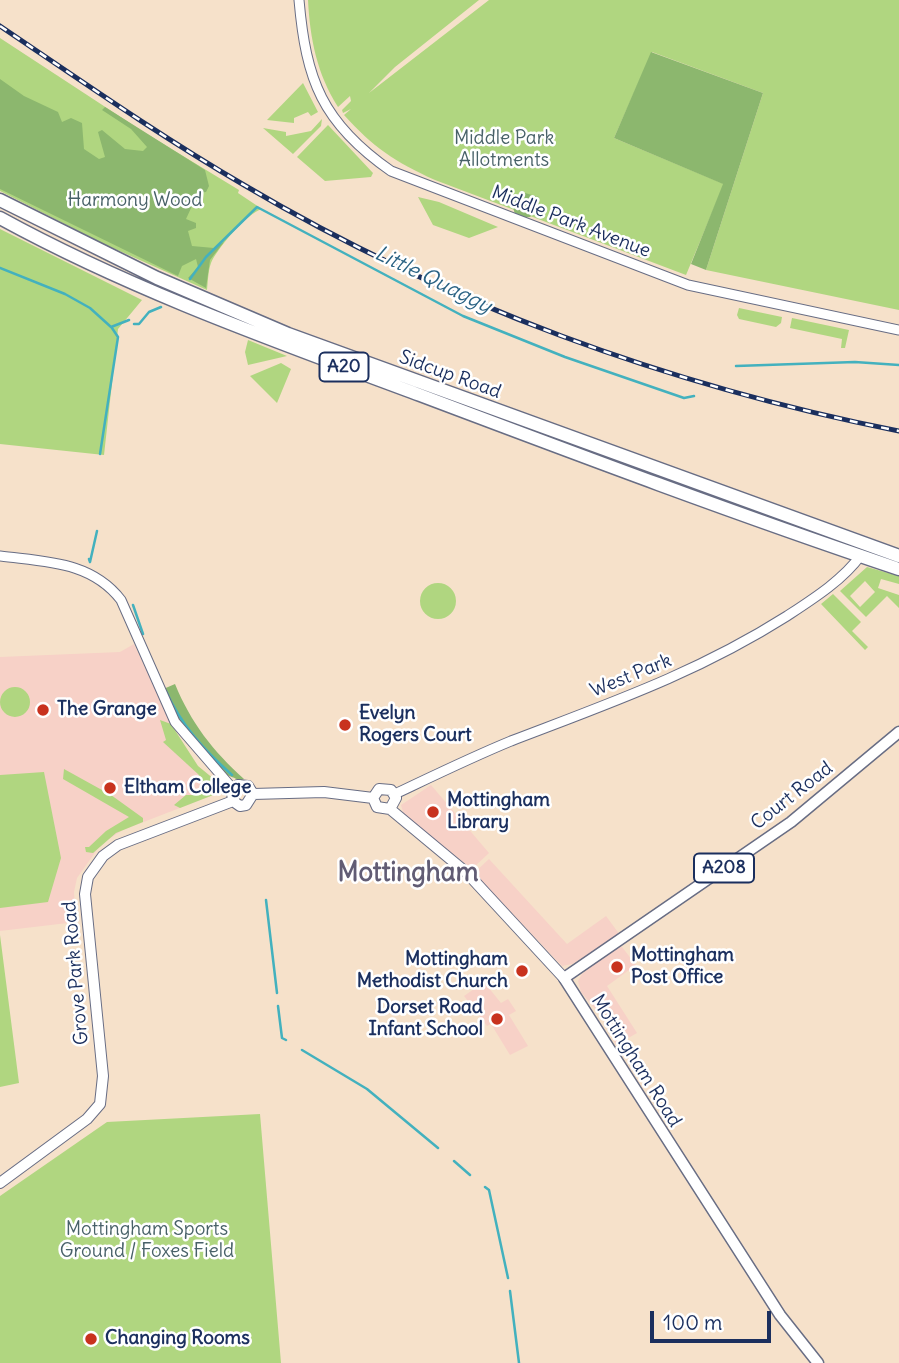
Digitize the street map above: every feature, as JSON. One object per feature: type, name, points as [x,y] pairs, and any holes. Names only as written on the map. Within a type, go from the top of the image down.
[{"type":"highway","name":"Sidcup Road","points":[[0,200],[122,261],[288,334],[899,556]]},
{"type":"highway","name":"Sidcup Road","points":[[0,218],[157,293],[240,328],[585,457],[899,569]]},
{"type":"main road","name":"Court Road","points":[[564,978],[792,822],[899,732]]},
{"type":"main road","points":[[253,794],[246,805],[240,806],[233,801],[233,789],[245,785],[253,794],[324,792],[373,798]]},
{"type":"main road","points":[[382,788],[395,794],[396,802],[390,809],[377,807],[373,798],[382,788]]},
{"type":"main road","name":"Grove Park Road","points":[[0,1183],[86,1120],[100,1104],[103,1076],[87,923],[88,877],[103,856],[118,845],[233,801]]},
{"type":"main road","name":"Mottingham Road","points":[[390,809],[467,873],[564,978],[773,1304],[818,1363]]},
{"type":"street","name":"Middle Park Avenue","points":[[299,0],[303,51],[317,91],[350,137],[391,171],[688,285],[899,330]]},
{"type":"street","name":"West Park","points":[[395,794],[509,742],[638,694],[703,665],[799,608],[847,571],[861,555]]},
{"type":"street","points":[[0,556],[81,568],[112,587],[121,600],[175,722],[233,789]]},
{"type":"shaded area","name":"Eltham College","points":[[134,644],[174,729],[198,766],[220,784],[221,792],[123,830],[101,844],[77,878],[74,892],[76,922],[0,931],[0,657],[120,652]]},
{"type":"shaded area","points":[[431,785],[489,853],[472,869],[404,815],[401,805]]},
{"type":"shaded area","points":[[489,859],[567,944],[606,916],[620,935],[572,964],[562,966],[474,873]]},
{"type":"shaded area","points":[[622,947],[636,965],[607,986],[637,1033],[616,1045],[601,1016],[581,992],[578,981],[582,974],[615,948]]},
{"type":"shaded area","name":"Dorset Road Infant School","points":[[484,982],[501,1003],[508,999],[516,1011],[509,1015],[528,1046],[510,1055],[491,1024],[487,1026],[464,996]]},
{"type":"green space","name":"Middle Park Allotments","points":[[308,0],[479,0],[395,67],[369,93],[489,0],[899,0],[899,310],[706,270],[763,93],[652,52],[614,138],[724,184],[686,275],[435,180],[385,153],[344,115],[351,109],[343,113],[342,110],[351,101],[350,96],[338,107],[331,95],[316,56]]},
{"type":"green space","name":"Harmony Wood","points":[[0,38],[142,131],[239,190],[238,193],[262,209],[241,224],[219,249],[210,266],[207,290],[106,245],[0,191]]},
{"type":"green space","points":[[651,52],[763,93],[706,270],[691,264],[723,184],[614,138]]},
{"type":"green space","name":"Harmony Wood","points":[[0,79],[24,96],[58,112],[62,122],[71,118],[82,123],[84,149],[99,159],[105,157],[98,132],[102,130],[125,149],[143,151],[147,147],[131,129],[102,110],[105,107],[205,170],[209,186],[206,192],[198,193],[186,219],[196,223],[196,228],[188,231],[192,246],[214,248],[224,242],[210,260],[206,288],[188,278],[198,267],[196,259],[182,266],[178,276],[0,189]]},
{"type":"green space","points":[[303,83],[318,112],[311,116],[308,112],[294,118],[294,123],[267,120]]},
{"type":"green space","points":[[322,119],[321,126],[293,154],[263,128],[286,132],[286,136],[311,131]]},
{"type":"green space","points":[[328,125],[373,173],[371,177],[325,181],[297,157]]},
{"type":"green space","points":[[525,193],[539,197],[533,208],[535,212],[530,217],[516,218],[511,200]]},
{"type":"green space","points":[[418,197],[439,202],[498,227],[469,238],[433,225]]},
{"type":"green space","points":[[0,229],[142,300],[118,329],[104,455],[0,444]]},
{"type":"green space","points":[[739,308],[782,317],[781,323],[776,327],[739,319]]},
{"type":"green space","points":[[792,318],[849,330],[845,348],[841,348],[842,339],[790,328]]},
{"type":"green space","points":[[248,340],[287,356],[248,365],[245,352]]},
{"type":"green space","points":[[281,363],[291,369],[277,403],[250,376]]},
{"type":"green space","points":[[867,567],[899,576],[899,584],[881,579],[878,588],[899,595],[899,608],[887,596],[866,617],[840,591]],"holes":[[[865,581],[875,592],[860,607],[850,596]]]},
{"type":"green space","points":[[438,583],[451,588],[456,601],[451,614],[438,619],[425,614],[420,601],[425,588]]},
{"type":"green space","points":[[833,594],[861,622],[852,631],[868,647],[865,650],[821,604]]},
{"type":"green space","points":[[175,684],[204,736],[244,779],[239,781],[225,774],[205,757],[188,736],[161,690]]},
{"type":"green space","points":[[15,687],[21,688],[29,696],[29,708],[21,716],[15,717],[9,716],[1,708],[0,702],[1,696],[9,688]]},
{"type":"green space","points":[[160,720],[171,724],[198,766],[220,784],[221,792],[180,808],[174,805],[186,795],[195,795],[203,784],[197,779],[199,775],[163,742],[166,740]]},
{"type":"green space","points":[[64,769],[111,795],[143,818],[143,822],[116,833],[93,853],[86,852],[85,847],[89,847],[106,831],[129,817],[63,779]]},
{"type":"green space","points":[[44,772],[61,858],[48,902],[0,908],[0,775]]},
{"type":"green space","points":[[0,935],[19,1083],[0,1087]]},
{"type":"green space","name":"Mottingham Sports Ground / Foxes Field","points":[[260,1114],[281,1363],[0,1363],[0,1196],[107,1122]]},
{"type":"waterway","name":"Little Quaggy","points":[[190,279],[206,257],[257,207],[463,316],[565,357],[684,398],[694,396]]},
{"type":"waterway","name":"Little Quaggy","points":[[0,268],[65,294],[90,308],[111,327],[129,320]]},
{"type":"waterway","name":"Little Quaggy","points":[[134,324],[139,324],[149,312],[161,307]]},
{"type":"waterway","points":[[100,454],[118,337],[112,328]]},
{"type":"waterway","name":"Little Quaggy","points":[[736,366],[855,362],[899,365]]},
{"type":"waterway","points":[[89,559],[90,562],[97,531]]},
{"type":"waterway","points":[[133,605],[143,634]]},
{"type":"waterway","points":[[166,691],[194,736],[232,775]]},
{"type":"waterway","points":[[266,900],[277,993]]},
{"type":"waterway","points":[[278,1006],[282,1038],[286,1040]]},
{"type":"waterway","points":[[302,1050],[367,1089],[438,1148]]},
{"type":"waterway","points":[[454,1161],[470,1175]]},
{"type":"waterway","points":[[485,1187],[489,1190],[508,1278]]},
{"type":"waterway","points":[[510,1291],[519,1363]]},
{"type":"railway","points":[[0,26],[120,107],[244,185],[320,228],[399,267],[561,336],[644,365],[728,390],[899,431]]},
{"type":"place","name":"The Grange","points":[[43,710]]},
{"type":"place","name":"Evelyn Rogers Court","points":[[345,725]]},
{"type":"place","name":"Eltham College","points":[[110,788]]},
{"type":"place","name":"Mottingham Library","points":[[433,812]]},
{"type":"place","name":"Mottingham Post Office","points":[[617,967]]},
{"type":"place","name":"Mottingham Methodist Church","points":[[522,971]]},
{"type":"place","name":"Dorset Road Infant School","points":[[497,1019]]},
{"type":"place","name":"Changing Rooms","points":[[91,1339]]},
{"type":"district","name":"Mottingham","points":[[408,874]]}]
